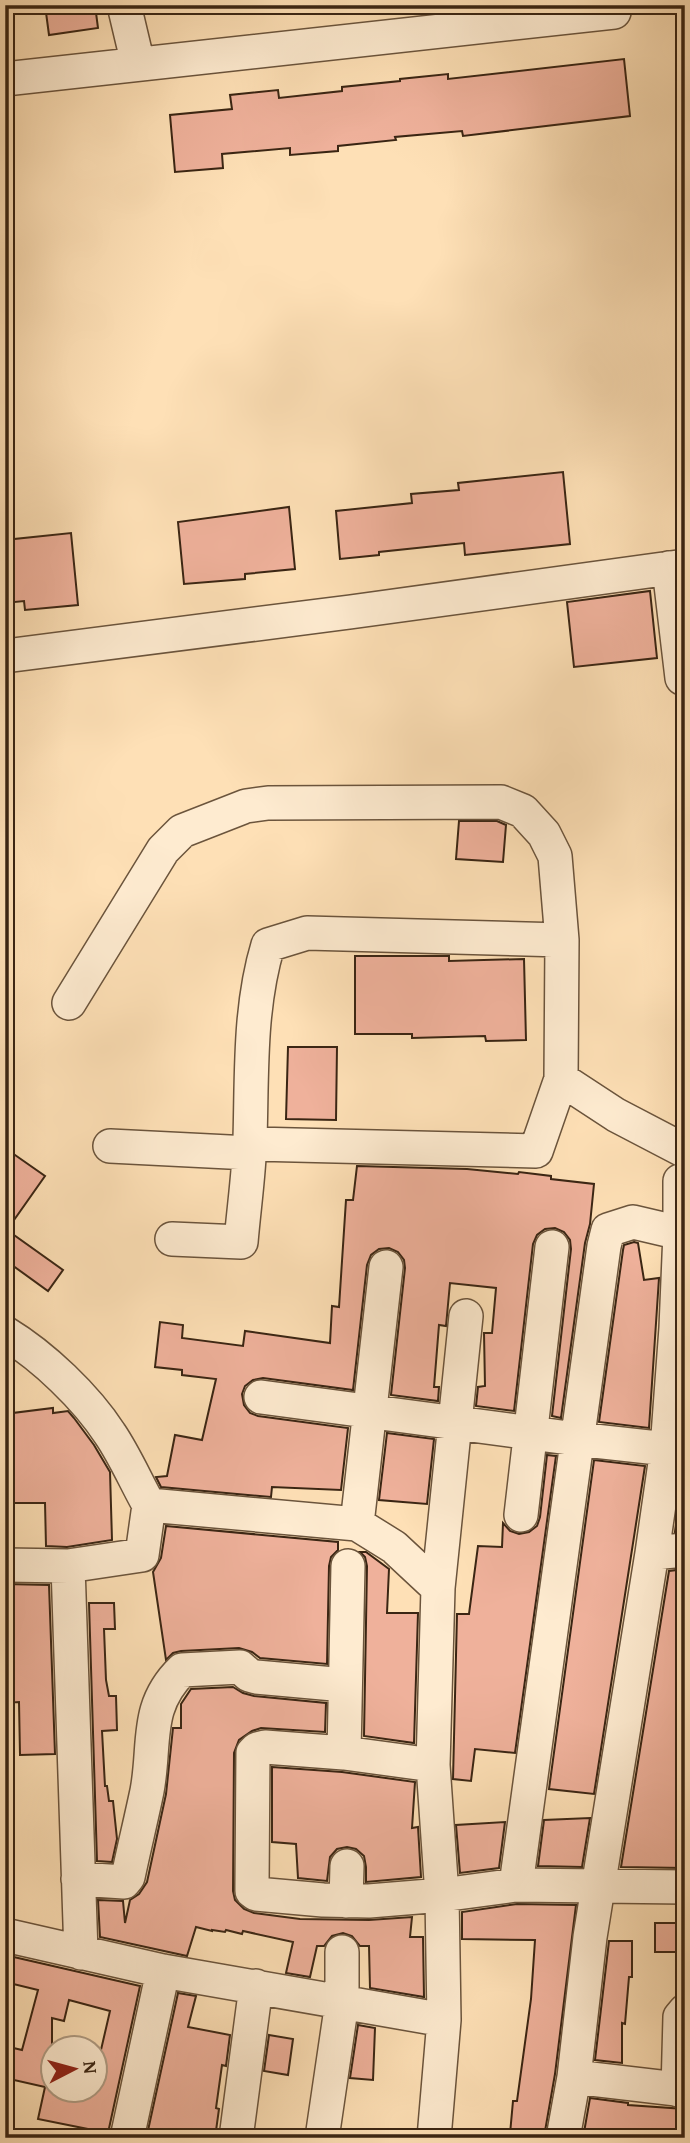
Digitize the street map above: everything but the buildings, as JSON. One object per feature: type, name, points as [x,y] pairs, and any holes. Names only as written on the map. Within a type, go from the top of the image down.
[{"type":"street","points":[[124,5],[138,64]]},
{"type":"street","points":[[5,79],[614,12]]},
{"type":"street","points":[[5,656],[677,567],[682,678]]},
{"type":"street","points":[[69,1003],[163,850],[182,831],[246,806],[268,803],[501,802],[523,811],[544,834],[555,856],[562,940],[561,1079],[536,1151],[110,1146]]},
{"type":"street","points":[[172,1239],[241,1241],[249,1149],[255,1000],[259,973],[268,945],[306,933],[562,940]]},
{"type":"street","points":[[561,1079],[616,1115],[682,1164],[676,1449],[669,1551],[588,1948],[574,2077],[564,2138]]},
{"type":"street","points":[[516,1885],[576,1439],[608,1230],[633,1223],[680,1233]]},
{"type":"street","points":[[521,1515],[552,1247]]},
{"type":"street","points":[[357,1524],[386,1266]]},
{"type":"street","points":[[433,2138],[444,2020],[442,1895],[433,1765],[438,1588],[466,1316]]},
{"type":"street","points":[[5,1333],[60,1376],[90,1408],[110,1434],[149,1505],[142,1555],[68,1566],[5,1565]]},
{"type":"street","points":[[261,1397],[576,1439],[676,1449]]},
{"type":"street","points":[[149,1505],[357,1524],[394,1546],[438,1588]]},
{"type":"street","points":[[68,1566],[81,1953]]},
{"type":"street","points":[[344,1752],[348,1566]]},
{"type":"street","points":[[78,1879],[124,1882],[128,1877],[148,1788],[156,1711],[164,1689],[182,1670],[240,1667],[256,1677],[345,1685]]},
{"type":"street","points":[[433,1765],[344,1752],[274,1747],[257,1749],[253,1753],[252,1891],[256,1894],[346,1901],[442,1895],[516,1885],[685,1887]]},
{"type":"street","points":[[346,1901],[347,1866]]},
{"type":"street","points":[[5,1935],[163,1971],[444,2020]]},
{"type":"street","points":[[322,2138],[342,2002],[342,1952]]},
{"type":"street","points":[[127,2138],[163,1971]]},
{"type":"street","points":[[236,2138],[256,1986]]},
{"type":"street","points":[[574,2077],[681,2090],[681,2017],[685,2011]]}]
